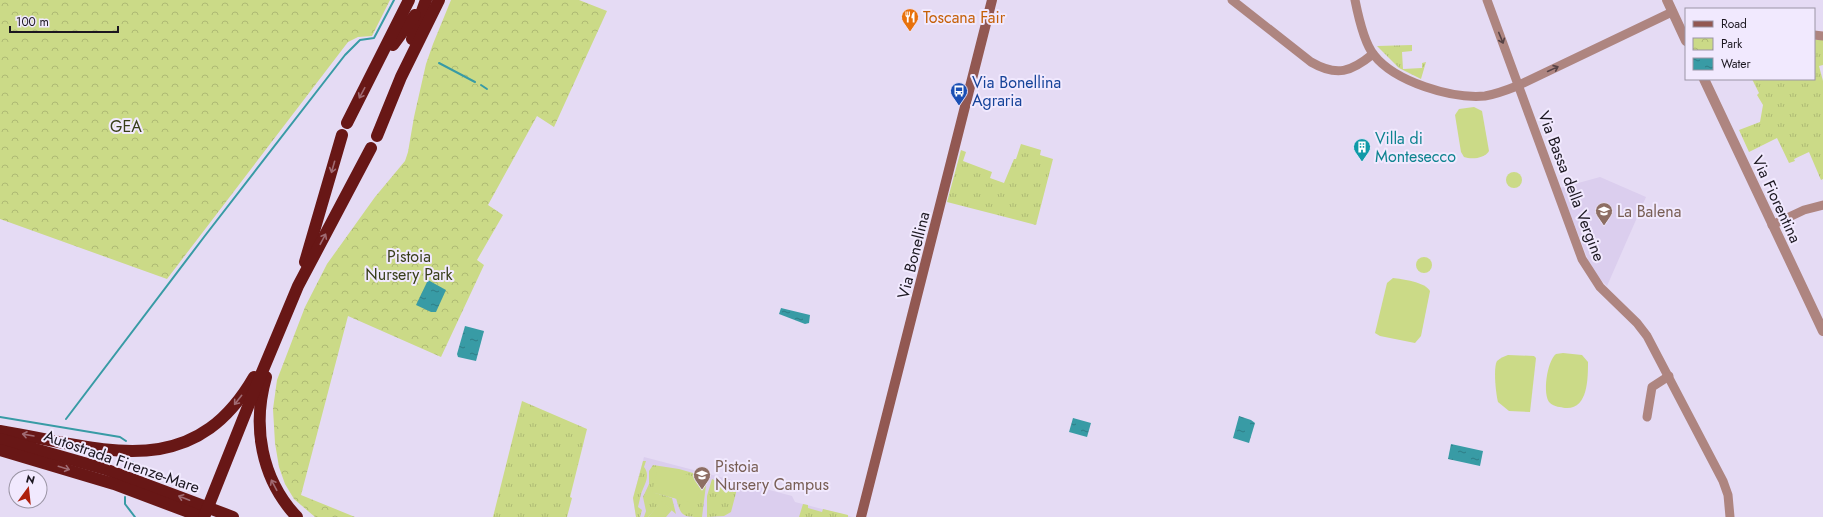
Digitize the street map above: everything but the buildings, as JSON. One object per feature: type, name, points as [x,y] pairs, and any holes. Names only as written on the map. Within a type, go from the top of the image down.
[{"type":"highway","points":[[347,123],[409,0]]},
{"type":"highway","points":[[378,63],[407,27],[425,0]]},
{"type":"highway","points":[[377,136],[401,76],[425,0]]},
{"type":"highway","points":[[401,76],[439,0]]},
{"type":"highway","points":[[298,286],[342,135]]},
{"type":"highway","points":[[203,517],[298,286],[371,148]]},
{"type":"highway","points":[[0,431],[120,452],[151,451],[183,443],[216,422],[239,398],[256,373],[290,305]]},
{"type":"highway","points":[[290,305],[264,383],[260,422],[263,452],[271,478],[285,503],[297,517]]},
{"type":"highway","name":"Autostrada Firenze-Mare","points":[[0,439],[105,469],[233,517]]},
{"type":"highway","name":"Autostrada Firenze-Mare","points":[[0,450],[107,482],[203,517]]},
{"type":"highway","points":[[180,508],[197,517]]},
{"type":"main road","name":"Via Bonellina","points":[[861,517],[992,0]]},
{"type":"street","points":[[1232,0],[1311,62],[1323,68],[1341,72],[1349,70],[1359,65],[1373,54]]},
{"type":"street","points":[[1355,0],[1364,31],[1373,54],[1390,71],[1410,82],[1460,94],[1487,95],[1517,86],[1670,4],[1682,25],[1685,37]]},
{"type":"street","name":"Via Bassa della Vergine","points":[[1487,0],[1510,60],[1517,86],[1582,259],[1604,290],[1642,329],[1669,376],[1723,481],[1728,496],[1730,517]]},
{"type":"street","name":"Via Fiorentina","points":[[1704,80],[1823,331]]},
{"type":"street","points":[[1772,225],[1804,210],[1823,205]]},
{"type":"street","points":[[1647,417],[1652,387],[1669,376]]},
{"type":"shaded area","name":"La Balena","points":[[1600,177],[1646,197],[1607,286],[1597,276],[1589,262],[1560,188]]},
{"type":"shaded area","name":"Pistoia Nursery Campus","points":[[644,457],[792,496],[795,502],[853,517],[636,517],[633,498]]},
{"type":"green space","name":"GEA","points":[[0,0],[390,0],[372,36],[358,37],[348,42],[167,279],[0,219]]},
{"type":"green space","name":"Pistoia Nursery Park","points":[[451,0],[579,0],[607,11],[554,127],[537,116],[488,205],[503,215],[477,260],[484,265],[441,357],[348,316],[301,495],[355,517],[315,517],[294,499],[285,484],[279,467],[275,443],[273,409],[277,380],[305,307],[327,264],[375,197],[405,161],[426,64]]},
{"type":"green space","points":[[1815,40],[1823,40],[1823,65],[1819,66],[1823,81],[1823,179],[1821,180],[1809,152],[1789,163],[1777,138],[1749,152],[1739,130],[1760,122],[1763,105],[1757,95],[1759,93],[1752,80],[1815,80]]},
{"type":"green space","points":[[1412,45],[1412,51],[1402,52],[1403,69],[1422,68],[1422,63],[1426,62],[1421,79],[1399,68],[1377,46]]},
{"type":"green space","points":[[1474,107],[1482,111],[1489,151],[1485,155],[1478,158],[1464,157],[1461,152],[1455,115],[1459,109]]},
{"type":"green space","points":[[1021,144],[1041,150],[1040,155],[1053,159],[1036,225],[947,202],[961,150],[966,152],[963,161],[992,172],[990,178],[1004,183],[1014,159],[1016,159]]},
{"type":"green space","points":[[1511,172],[1517,172],[1522,177],[1520,186],[1517,188],[1511,188],[1506,183],[1506,177]]},
{"type":"green space","points":[[1421,257],[1427,257],[1432,262],[1430,271],[1427,273],[1421,273],[1416,268],[1416,262]]},
{"type":"green space","points":[[1393,278],[1418,283],[1430,291],[1421,336],[1415,343],[1380,336],[1375,333],[1387,283]]},
{"type":"green space","points":[[1563,353],[1582,355],[1588,362],[1587,385],[1582,399],[1573,407],[1565,408],[1558,407],[1550,403],[1546,393],[1550,363],[1556,354]]},
{"type":"green space","points":[[1508,355],[1534,356],[1536,358],[1530,412],[1509,411],[1498,402],[1495,382],[1496,364],[1502,357]]},
{"type":"green space","points":[[522,401],[587,429],[570,497],[572,498],[567,517],[493,517]]},
{"type":"green space","points":[[643,461],[646,461],[644,467],[647,477],[638,507],[642,510],[640,517],[636,517],[633,498]]},
{"type":"green space","points":[[653,465],[679,469],[707,477],[702,517],[691,517],[684,515],[681,512],[676,499],[652,492],[672,498],[676,514],[662,502],[648,517],[644,517],[646,511],[643,497],[649,484],[649,471]]},
{"type":"green space","points":[[658,467],[703,479],[696,504],[652,492]]},
{"type":"green space","points":[[712,479],[722,484],[736,487],[731,512],[724,516],[707,517],[707,496]]},
{"type":"green space","points":[[662,501],[672,510],[666,517],[648,517]]},
{"type":"green space","points":[[803,504],[808,505],[808,508],[822,512],[823,509],[848,515],[848,517],[799,517]]},
{"type":"water","points":[[428,280],[446,290],[436,312],[431,312],[416,305]]},
{"type":"water","points":[[781,308],[810,315],[809,323],[805,324],[779,314]]},
{"type":"water","points":[[465,326],[484,331],[476,361],[458,357],[457,354]]},
{"type":"water","points":[[1239,416],[1255,423],[1249,443],[1233,438]]},
{"type":"water","points":[[1073,418],[1091,423],[1087,437],[1069,432]]},
{"type":"water","points":[[1451,444],[1483,451],[1480,466],[1448,459]]},
{"type":"waterway","points":[[66,419],[345,55],[360,40],[374,38],[394,0]]},
{"type":"waterway","points":[[439,63],[475,82]]},
{"type":"waterway","points":[[481,85],[487,89]]},
{"type":"waterway","points":[[0,417],[120,437],[126,441]]},
{"type":"waterway","points":[[133,462],[133,471]]},
{"type":"waterway","points":[[125,497],[125,504],[135,517]]},
{"type":"place","name":"Toscana Fair","points":[[910,32]]},
{"type":"place","name":"Via Bonellina Agraria","points":[[959,106]]},
{"type":"place","name":"Villa di Montesecco","points":[[1362,162]]},
{"type":"place","name":"La Balena","points":[[1604,226]]},
{"type":"place","name":"Pistoia Nursery Campus","points":[[702,490]]}]
